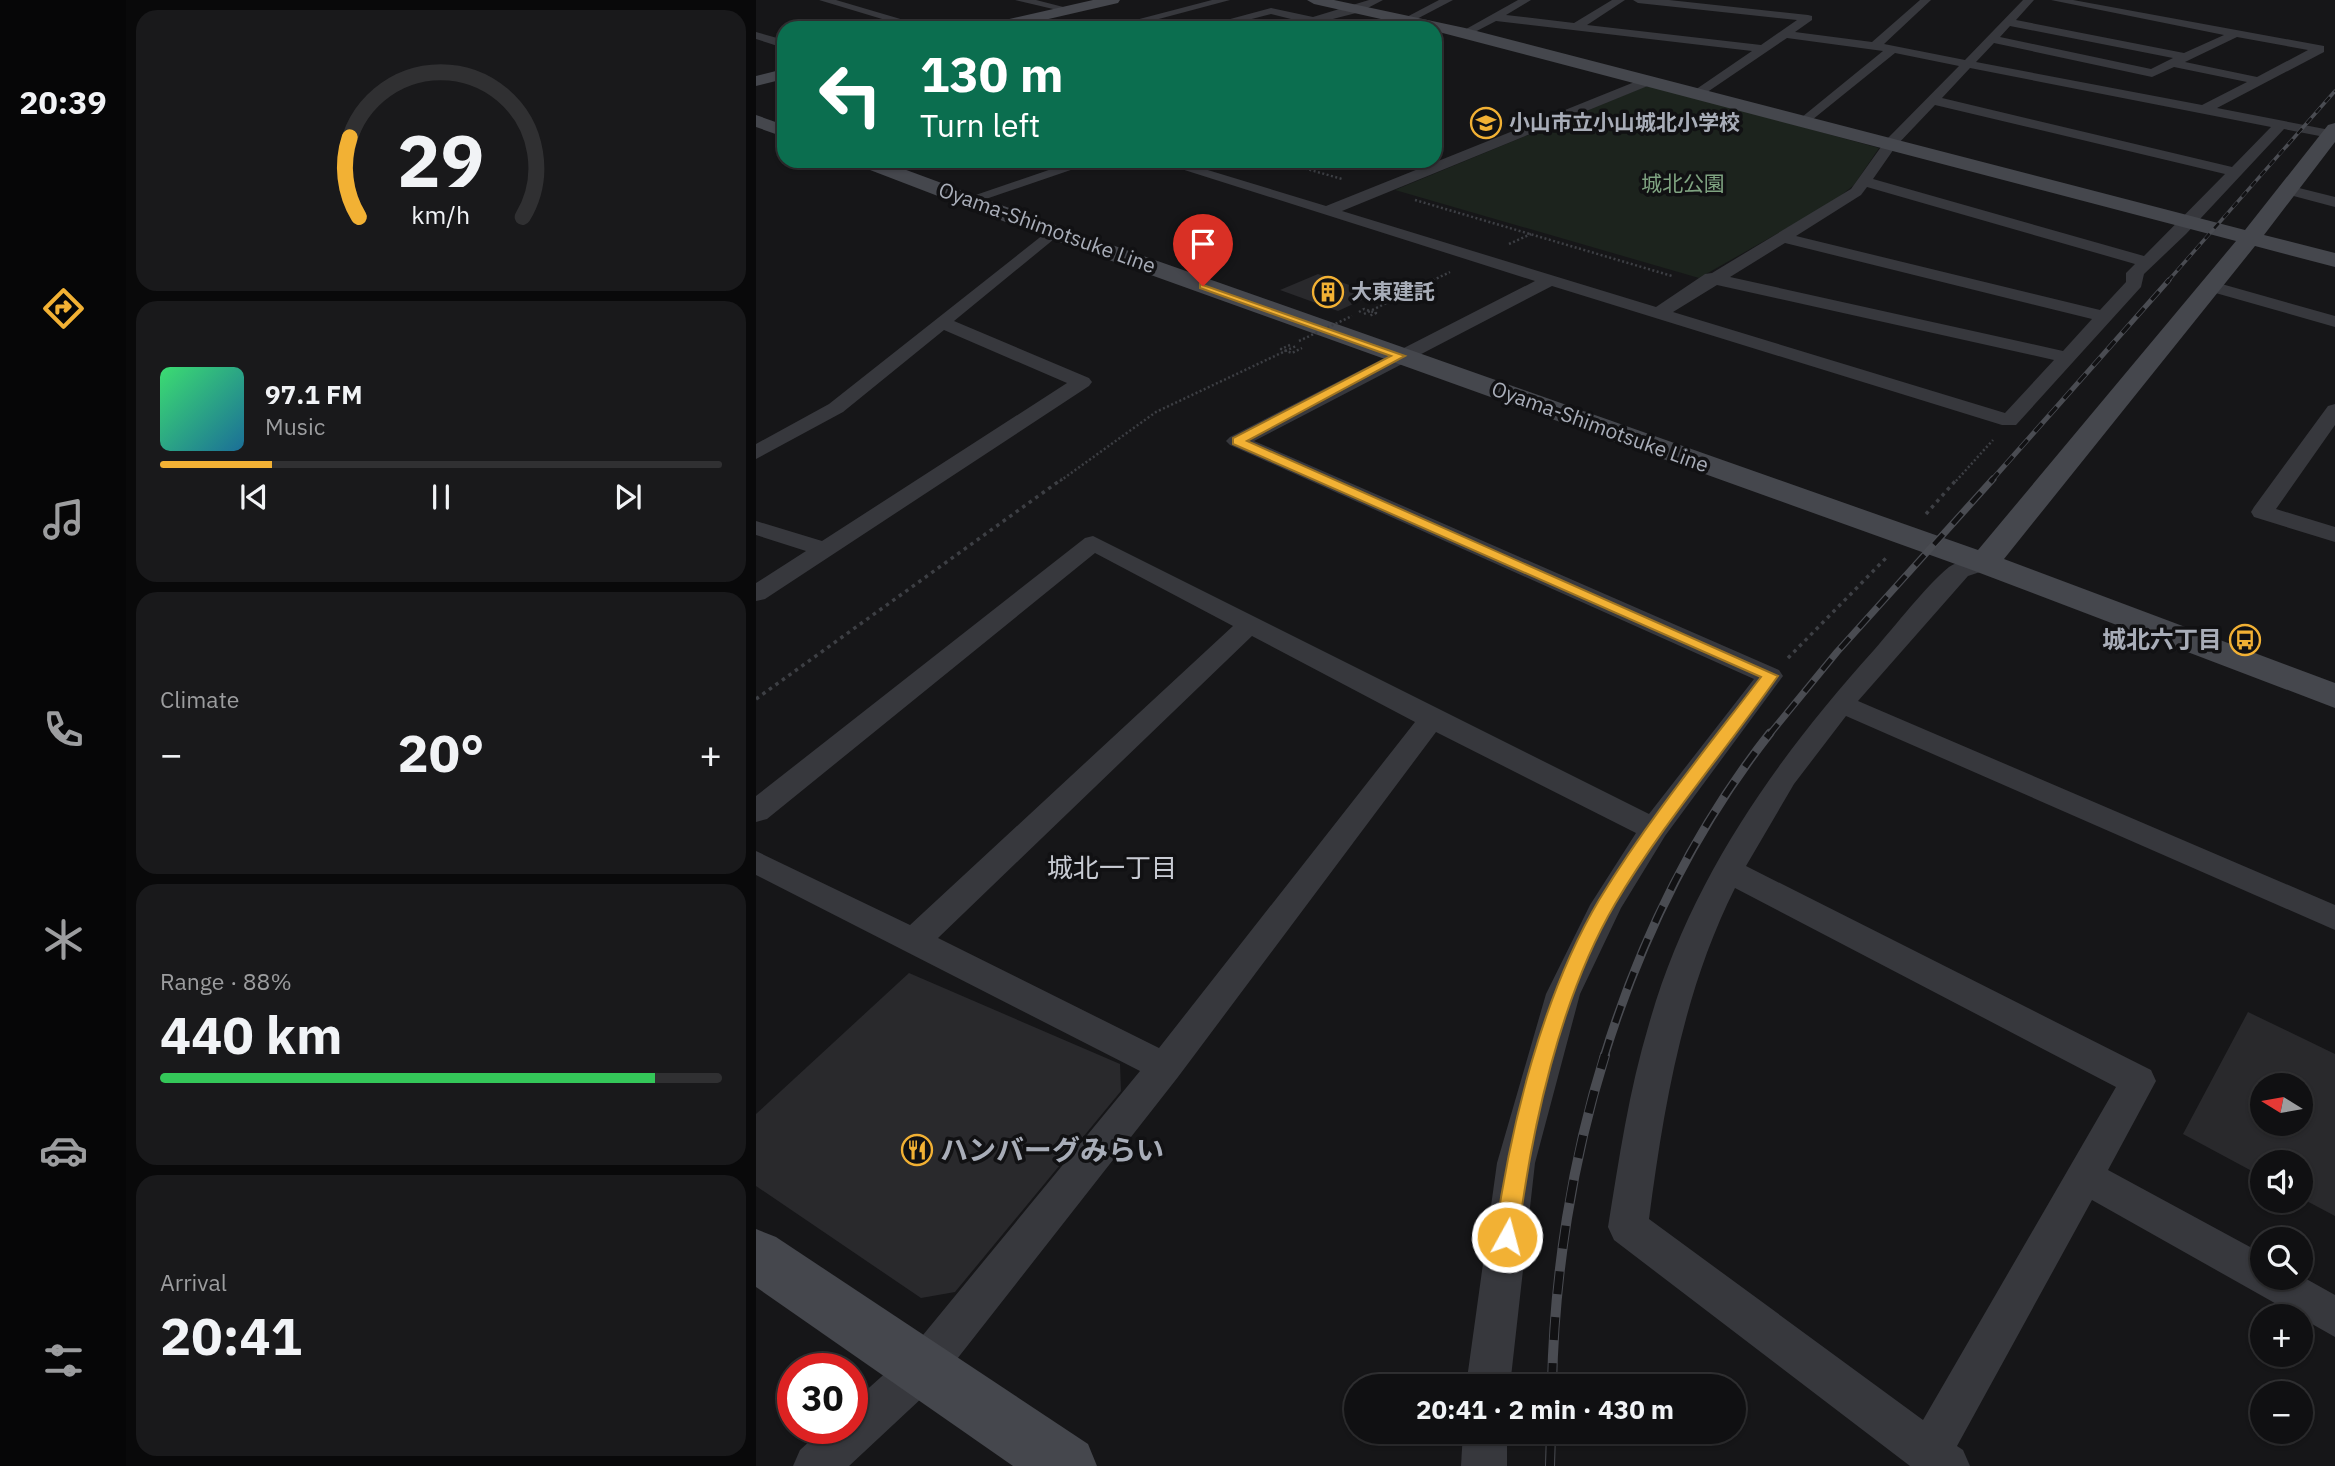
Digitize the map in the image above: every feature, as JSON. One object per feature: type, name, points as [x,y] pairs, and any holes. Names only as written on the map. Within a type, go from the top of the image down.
[{"type":"street","points":[[824,0],[900,21]]},
{"type":"street","points":[[1020,0],[1070,10]]},
{"type":"street","points":[[1020,21],[1113,0]]},
{"type":"street","points":[[1140,21],[1225,0]]},
{"type":"street","points":[[1314,0],[1411,21]]},
{"type":"street","points":[[1312,21],[1356,10],[1378,0]]},
{"type":"street","points":[[1407,20],[1448,0]]},
{"type":"street","points":[[1465,33],[1527,0]]},
{"type":"street","points":[[1575,27],[1620,0]]},
{"type":"street","points":[[1638,0],[1808,18],[1700,93]]},
{"type":"street","points":[[1716,9],[1728,0]]},
{"type":"street","points":[[1875,46],[1926,0]]},
{"type":"street","points":[[1659,313],[1706,281],[1860,187],[1891,143],[2029,0]]},
{"type":"street","points":[[2056,0],[2320,49],[2203,110]]},
{"type":"street","points":[[1643,34],[1686,5]]},
{"type":"street","points":[[1230,21],[1272,10],[1315,20]]},
{"type":"street","points":[[1495,17],[1765,49]]},
{"type":"street","points":[[2007,22],[2186,57]]},
{"type":"street","points":[[1442,28],[1807,120],[2335,260]]},
{"type":"street","points":[[1992,39],[2152,72],[2236,33]]},
{"type":"street","points":[[1785,34],[1893,49],[2333,133]]},
{"type":"street","points":[[756,35],[777,42]]},
{"type":"street","points":[[1807,120],[1893,49]]},
{"type":"street","points":[[2172,63],[2259,81]]},
{"type":"street","points":[[756,81],[777,76]]},
{"type":"street","points":[[1442,165],[1651,80]]},
{"type":"street","points":[[1933,100],[2235,172]]},
{"type":"street","points":[[756,121],[777,128]]},
{"type":"street","points":[[1186,168],[2010,421],[2065,357],[2135,283],[2142,268],[2280,125]]},
{"type":"street","points":[[1729,871],[2138,1081],[1938,1459],[1628,1227],[1646,1109],[1667,1023],[1695,943],[1729,871],[1783,779],[1842,704],[1959,571],[1984,563],[2333,133]]},
{"type":"street","name":"Oyama-Shimotsuke Line","points":[[883,168],[1053,232],[1340,323],[1400,356],[1984,563],[2335,696]]},
{"type":"street","points":[[969,200],[1068,168]]},
{"type":"street","points":[[1328,211],[1434,168]]},
{"type":"street","points":[[1860,187],[2142,268]]},
{"type":"street","points":[[2287,190],[2335,202]]},
{"type":"street","points":[[756,453],[836,408],[1053,232]]},
{"type":"street","points":[[1781,237],[2103,316]]},
{"type":"street","points":[[1490,1374],[1516,1163],[1563,994],[1606,905],[1654,829],[1770,676],[1237,441],[1552,279]]},
{"type":"street","points":[[1706,281],[2065,357]]},
{"type":"street","points":[[2211,286],[2335,322]]},
{"type":"street","points":[[756,594],[1082,383],[943,323]]},
{"type":"street","points":[[2335,410],[2262,512],[2335,535]]},
{"type":"street","points":[[756,528],[824,549]]},
{"type":"street","points":[[756,812],[1093,543],[1432,719],[1654,829]]},
{"type":"street","points":[[913,942],[1249,625]]},
{"type":"street","points":[[1842,704],[2335,919]]},
{"type":"street","points":[[816,1466],[924,1367],[1165,1068],[1432,719]]},
{"type":"street","points":[[756,862],[1165,1068]]},
{"type":"street","points":[[2086,1177],[2250,1269]]},
{"type":"street","points":[[756,1255],[1066,1466]]},
{"type":"street","points":[[2287,1290],[2335,1317]]},
{"type":"street","points":[[1484,1466],[1485,1444]]},
{"type":"path","points":[[1303,168],[1706,281]]},
{"type":"path","points":[[756,699],[1156,412],[1531,234]]},
{"type":"path","points":[[1299,341],[1340,323]]},
{"type":"green space","name":"城北公園","points":[[1644,87],[1656,87],[1879,148],[1854,185],[1833,202],[1699,278],[1395,190]]},
{"type":"building","name":"大東建託","points":[[1318,274],[1375,294],[1338,311],[1280,290]]},
{"type":"building","name":"ハンバーグみらい","points":[[909,973],[1120,1064],[1121,1091],[955,1292],[921,1298],[756,1186],[756,1114]]},
{"type":"building","points":[[2248,1012],[2335,1054],[2335,1216],[2313,1204],[2313,1150],[2250,1150],[2250,1170],[2183,1134]]},
{"type":"railway","points":[[2168,281],[2335,91]]},
{"type":"railway","points":[[1991,481],[2169,280]]},
{"type":"railway","points":[[1769,735],[1837,652],[1993,479]]},
{"type":"railway","points":[[1604,1057],[1635,970],[1672,887],[1717,808],[1770,733]]},
{"type":"railway","points":[[1552,1374],[1556,1303],[1567,1219],[1583,1136],[1605,1055]]},
{"type":"railway","points":[[1550,1466],[1551,1444]]},
{"type":"place","name":"小山市立小山城北小学校","points":[[1486,123]]},
{"type":"place","name":"大東建託","points":[[1328,292]]},
{"type":"place","name":"城北六丁目","points":[[2245,640]]},
{"type":"place","name":"ハンバーグみらい","points":[[917,1150]]},
{"type":"district","name":"城北一丁目","points":[[1112,868]]},
{"type":"route","points":[[1203,286],[1400,356],[1237,441],[1770,676],[1654,829],[1606,905],[1563,994],[1516,1163],[1507,1237]]}]
